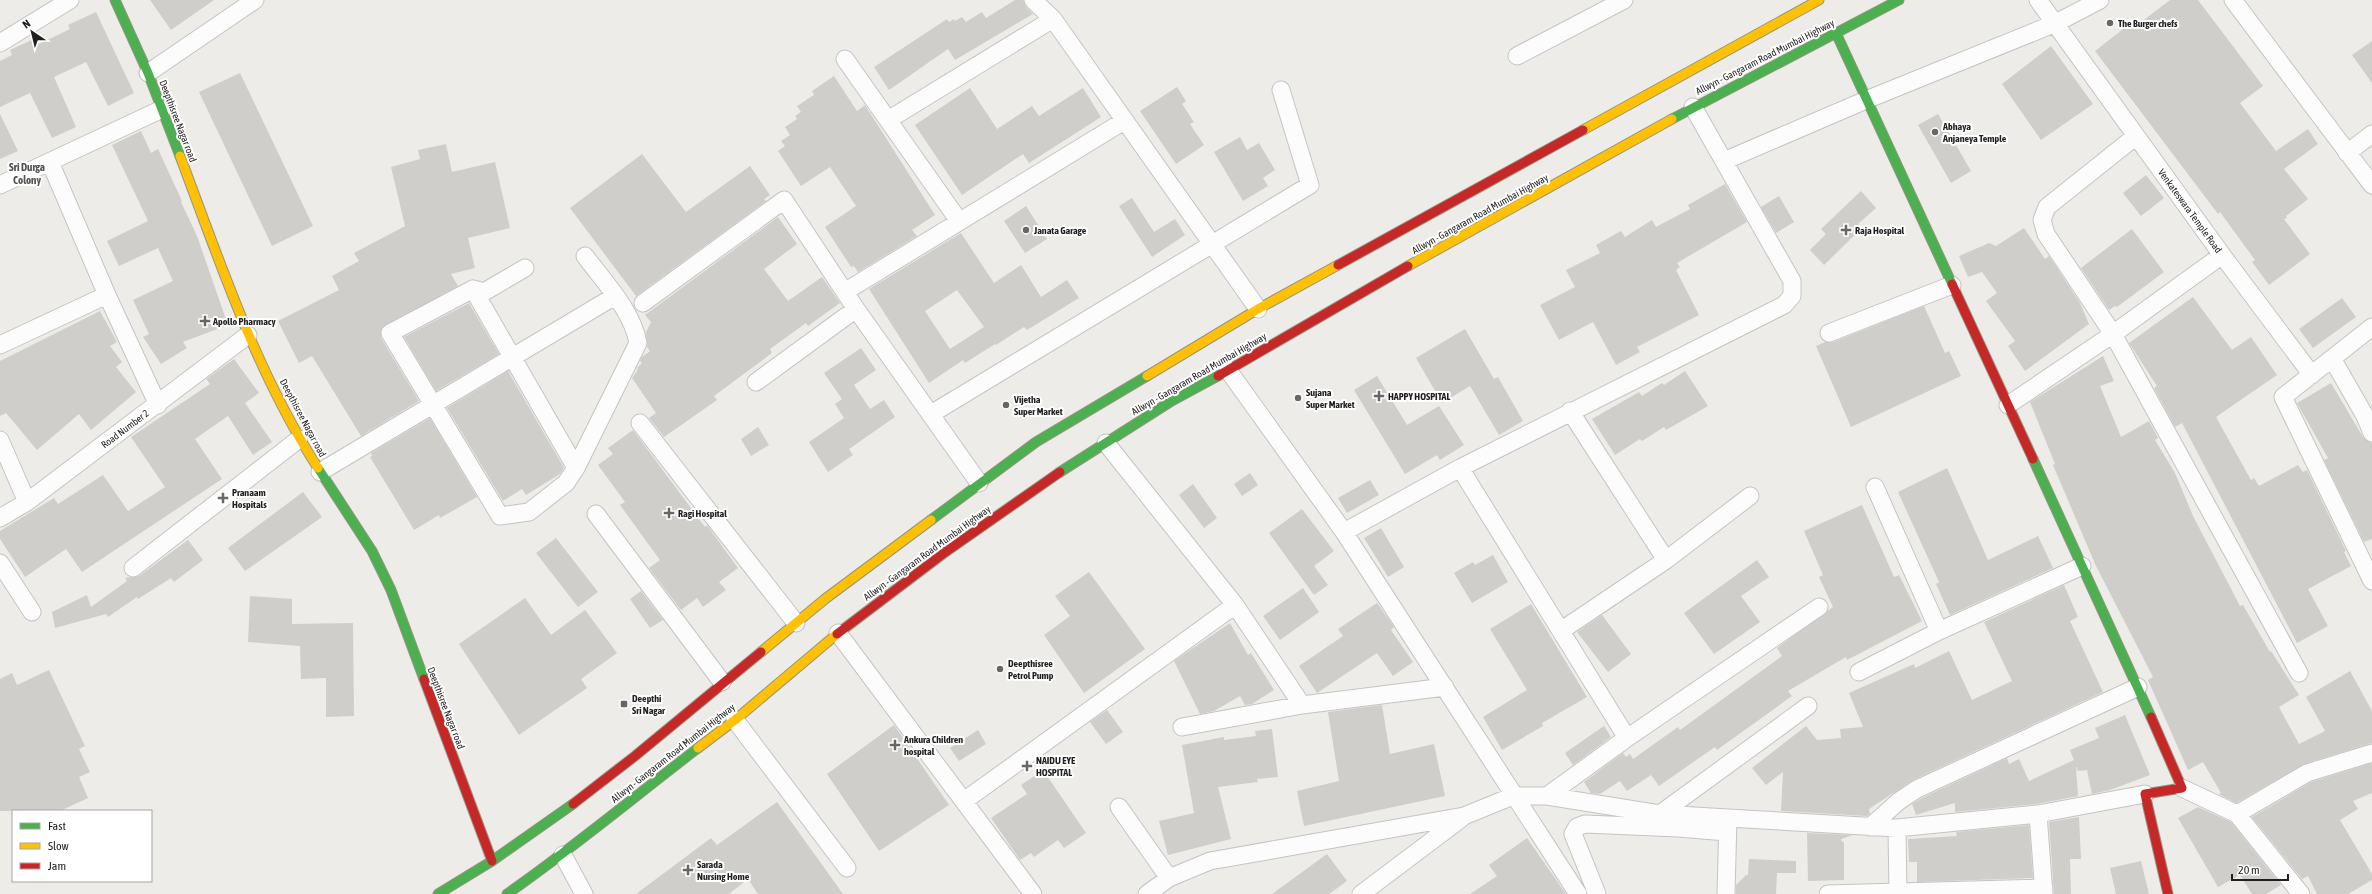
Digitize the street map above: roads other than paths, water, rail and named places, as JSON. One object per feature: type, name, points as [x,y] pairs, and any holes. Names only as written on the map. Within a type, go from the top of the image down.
[{"type":"main road","name":"Deepthisree Nagar road","points":[[115,0],[148,73],[248,335],[299,439],[379,563],[391,590],[492,861]]},
{"type":"main road","points":[[438,894],[492,861],[635,756],[722,682],[796,623],[978,483],[1036,442],[1258,309],[1819,0]]},
{"type":"main road","name":"Allwyn - Gangaram Road Mumbai Highway","points":[[507,894],[563,855],[595,827],[734,720],[838,633],[1000,513],[1106,443],[1170,402],[1360,293],[1693,107],[1898,0]]},
{"type":"main road","points":[[1836,33],[2138,687],[2182,788],[2145,794],[2168,894]]},
{"type":"street","points":[[0,42],[70,0]]},
{"type":"street","points":[[148,73],[255,0]]},
{"type":"street","points":[[1033,0],[1053,19],[1210,245],[1258,309]]},
{"type":"street","points":[[1517,56],[1624,0]]},
{"type":"street","name":"Venkateswara Temple Road","points":[[2038,0],[2222,254],[2312,375]]},
{"type":"street","points":[[1724,161],[1866,100],[2056,24],[2100,0]]},
{"type":"street","points":[[2233,0],[2372,185]]},
{"type":"street","points":[[888,120],[1053,19]]},
{"type":"street","points":[[845,59],[959,221]]},
{"type":"street","points":[[931,414],[1310,185],[1281,90]]},
{"type":"street","points":[[1344,532],[1460,468],[1570,411],[1784,305],[1792,296],[1792,281],[1693,107]]},
{"type":"street","points":[[0,185],[162,109]]},
{"type":"street","points":[[846,291],[1124,121]]},
{"type":"street","points":[[2347,153],[2372,134]]},
{"type":"street","points":[[2136,136],[2047,207],[2042,220],[2046,234],[2113,334],[2299,673]]},
{"type":"street","points":[[50,162],[107,295],[158,405]]},
{"type":"street","points":[[643,303],[784,200],[856,308],[978,483]]},
{"type":"street","points":[[2008,405],[2113,334],[2222,254]]},
{"type":"street","points":[[525,268],[484,292],[473,289],[390,333],[500,516],[529,512],[566,483],[576,468],[638,344],[635,327],[615,296],[585,256]]},
{"type":"street","points":[[1829,333],[1952,285]]},
{"type":"street","points":[[473,289],[511,358],[576,468]]},
{"type":"street","points":[[0,346],[107,295]]},
{"type":"street","points":[[320,472],[433,406],[615,296]]},
{"type":"street","points":[[756,382],[856,308]]},
{"type":"street","points":[[2372,328],[2333,360],[2283,397],[2372,581]]},
{"type":"street","name":"Road Number 2","points":[[0,518],[27,502],[158,405],[248,335]]},
{"type":"street","points":[[2333,360],[2365,416],[2372,433]]},
{"type":"street","points":[[1228,370],[1344,532],[1445,687],[1513,796],[1578,894]]},
{"type":"street","points":[[1570,411],[1666,560]]},
{"type":"street","points":[[640,423],[796,623]]},
{"type":"street","points":[[132,568],[299,439]]},
{"type":"street","points":[[0,440],[27,502]]},
{"type":"street","points":[[1106,443],[1235,606],[1302,705]]},
{"type":"street","points":[[1460,468],[1562,630],[1627,738]]},
{"type":"street","points":[[1875,487],[1939,631]]},
{"type":"street","points":[[1562,630],[1666,560],[1750,496]]},
{"type":"street","points":[[596,514],[722,682]]},
{"type":"street","points":[[0,563],[32,612]]},
{"type":"street","points":[[1859,672],[1939,631],[2082,566]]},
{"type":"street","points":[[964,801],[1235,606]]},
{"type":"street","points":[[1547,796],[1627,738],[1819,607]]},
{"type":"street","points":[[838,633],[1033,894]]},
{"type":"street","points":[[1182,726],[1302,705],[1445,687]]},
{"type":"street","points":[[1870,827],[1899,801],[1917,789],[2138,687]]},
{"type":"street","points":[[1660,814],[1808,706]]},
{"type":"street","points":[[734,720],[847,868]]},
{"type":"street","points":[[2237,814],[2307,773],[2372,753]]},
{"type":"street","points":[[2182,788],[2237,814],[2301,894]]},
{"type":"street","points":[[1597,894],[1573,834],[1577,827],[1585,824],[1678,822],[1727,825],[1897,828],[2038,814],[2145,794]]},
{"type":"street","points":[[1147,894],[1169,878],[1210,861],[1464,816],[1513,796],[1547,796],[1660,814],[1678,822]]},
{"type":"street","points":[[1119,807],[1169,878]]},
{"type":"street","points":[[1828,894],[2044,891],[2038,814]]},
{"type":"street","points":[[1361,894],[1464,816]]},
{"type":"street","points":[[1726,894],[1727,825]]},
{"type":"street","points":[[1897,828],[1898,893]]},
{"type":"street","points":[[563,855],[584,894]]},
{"type":"place","name":"The Burger chefs","points":[[2110,23]]},
{"type":"place","name":"Abhaya Anjaneya Temple","points":[[1935,132]]},
{"type":"place","name":"Janata Garage","points":[[1026,230]]},
{"type":"place","name":"Raja Hospital","points":[[1846,230]]},
{"type":"place","name":"Apollo Pharmacy","points":[[205,321]]},
{"type":"place","name":"HAPPY HOSPITAL","points":[[1379,396]]},
{"type":"place","name":"Sujana Super Market","points":[[1298,398]]},
{"type":"place","name":"Vijetha Super Market","points":[[1006,405]]},
{"type":"place","name":"Pranaam Hospitals","points":[[223,498]]},
{"type":"place","name":"Ragi Hospital","points":[[669,513]]},
{"type":"place","name":"Deepthisree Petrol Pump","points":[[1000,669]]},
{"type":"place","name":"Deepthi Sri Nagar","points":[[624,704]]},
{"type":"place","name":"Ankura Children hospital","points":[[895,745]]},
{"type":"place","name":"NAIDU EYE HOSPITAL","points":[[1027,766]]},
{"type":"place","name":"Sarada Nursing Home","points":[[688,870]]},
{"type":"district","name":"Sri Durga Colony","points":[[27,173]]}]
